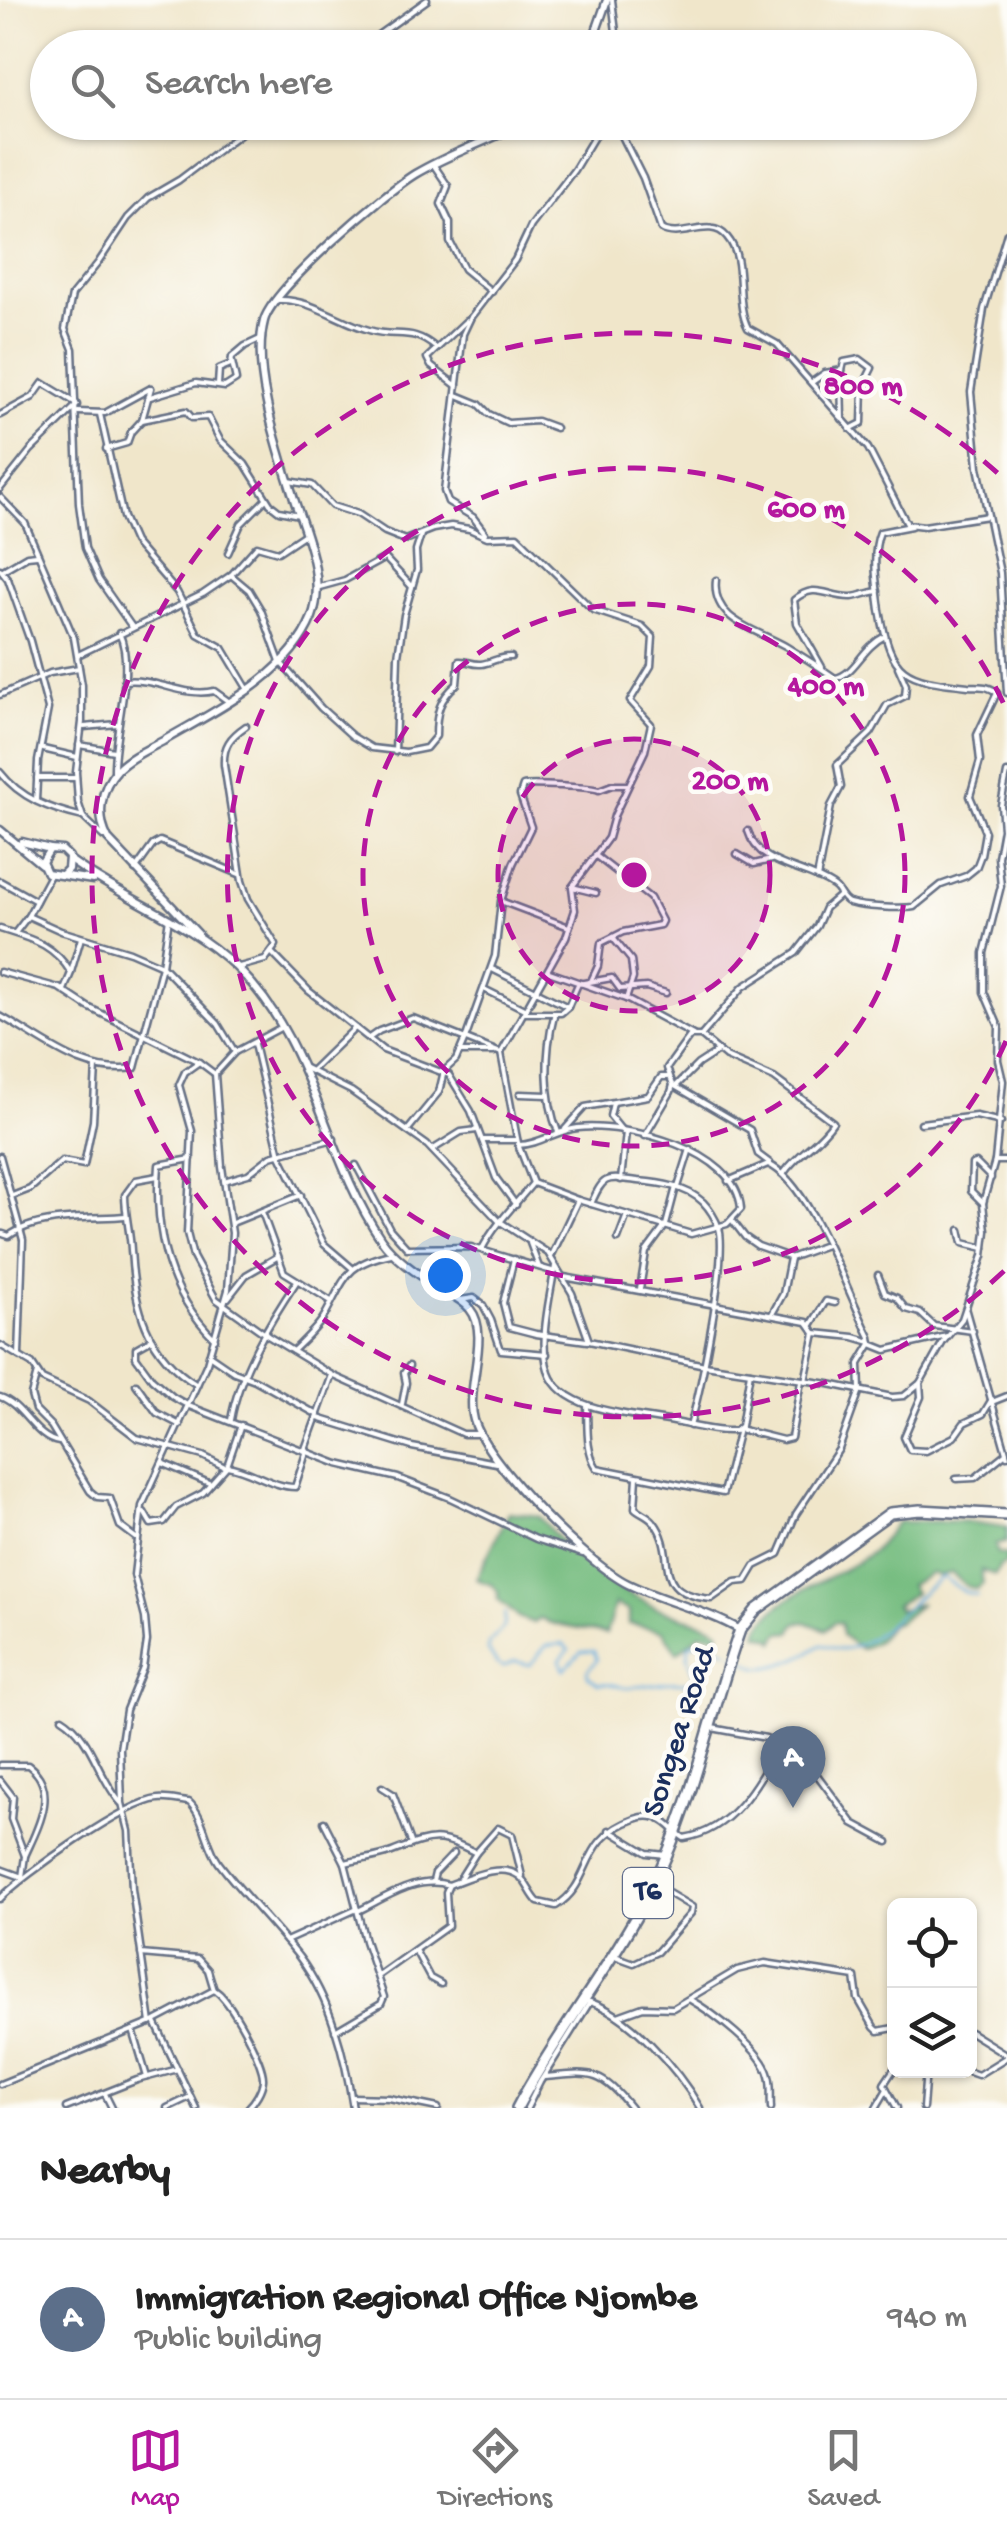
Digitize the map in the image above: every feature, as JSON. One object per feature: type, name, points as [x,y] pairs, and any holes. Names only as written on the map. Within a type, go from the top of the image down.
[{"type":"highway","name":"T6","points":[[740,1630],[756,1610],[885,1515],[920,1510],[1007,1515]]},
{"type":"highway","name":"Songea Road","points":[[517,2108],[586,2001],[653,1883],[675,1832],[740,1630]]},
{"type":"main road","points":[[597,30],[609,0]]},
{"type":"main road","points":[[486,140],[433,164],[396,188],[274,300],[265,317],[262,338],[266,399],[317,578],[313,614],[296,647],[280,662],[228,701],[124,764],[114,774],[101,804],[101,822],[108,839],[135,870],[237,968],[282,1027],[307,1069],[370,1220],[392,1254],[470,1309],[478,1344],[471,1392],[474,1418],[500,1462],[583,1554],[630,1585],[740,1630]]},
{"type":"main road","points":[[0,830],[16,840],[50,875],[97,881]]},
{"type":"main road","points":[[16,840],[62,850],[97,881],[198,934]]},
{"type":"main road","points":[[42,866],[50,850]]},
{"type":"main road","points":[[62,876],[70,860]]},
{"type":"street","points":[[385,30],[427,0]]},
{"type":"street","points":[[609,0],[615,30]]},
{"type":"street","points":[[132,626],[99,580],[85,548],[79,504],[73,348],[65,323],[77,287],[138,206],[231,140]]},
{"type":"street","points":[[457,386],[427,361],[492,292],[515,260],[531,226],[592,140]]},
{"type":"street","points":[[624,140],[644,178],[661,229],[670,233],[712,228],[722,232],[736,254],[740,302],[748,328],[774,341],[877,460],[911,526]]},
{"type":"street","points":[[433,164],[448,186],[441,204],[450,223],[452,247],[467,272],[492,292]]},
{"type":"street","points":[[1007,234],[984,309],[971,392],[978,468],[1000,573],[1007,693]]},
{"type":"street","points":[[274,300],[296,300],[367,330],[416,334],[436,348]]},
{"type":"street","points":[[471,318],[463,334],[444,492],[448,502],[473,517],[487,536]]},
{"type":"street","points":[[150,397],[196,384],[226,387],[236,380],[232,357],[262,338]]},
{"type":"street","points":[[842,419],[844,362],[866,361],[872,368],[864,383],[861,426],[850,428]]},
{"type":"street","points":[[218,386],[218,370],[232,362]]},
{"type":"street","points":[[812,382],[825,373],[842,370]]},
{"type":"street","points":[[0,416],[33,397],[43,382],[76,406],[100,414],[152,388],[142,420],[126,444],[106,449]]},
{"type":"street","points":[[457,396],[475,402],[488,414],[508,423],[537,421],[556,428]]},
{"type":"street","points":[[0,488],[28,453],[76,406]]},
{"type":"street","points":[[142,420],[186,411],[192,418],[208,416],[220,440],[248,468],[266,498],[280,511],[299,515]]},
{"type":"street","points":[[100,414],[123,517],[134,542],[175,588],[198,634],[226,652],[247,688]]},
{"type":"street","points":[[289,481],[312,485],[328,504],[362,516],[392,536],[408,540],[451,526],[470,528],[487,536],[516,536],[593,610],[642,626],[655,644],[651,666],[630,701],[649,719],[645,751],[608,838],[572,887],[574,910],[549,972],[500,1053],[518,1142],[533,1182],[578,1200],[698,1235],[719,1228],[740,1212],[741,1204],[728,1181],[690,1148],[592,1127],[561,1131],[530,1144],[518,1142],[482,1140]]},
{"type":"street","points":[[0,497],[25,523],[78,655],[82,728],[76,778],[83,817]]},
{"type":"street","points":[[228,554],[238,527],[266,498]]},
{"type":"street","points":[[818,878],[831,806],[842,788],[836,765],[871,733],[887,705],[905,696],[906,685],[885,636],[878,591],[878,536],[886,530],[988,516]]},
{"type":"street","points":[[78,655],[203,594],[230,575],[257,546],[278,552],[305,534]]},
{"type":"street","points":[[395,752],[394,686],[422,534]]},
{"type":"street","points":[[36,801],[48,710],[30,641],[1,569],[37,554]]},
{"type":"street","points":[[316,588],[338,583],[386,558],[412,587]]},
{"type":"street","points":[[230,575],[249,590],[261,610],[280,662],[321,708],[372,748],[420,751],[435,739],[436,714],[446,693],[457,684],[461,659],[478,664],[511,657]]},
{"type":"street","points":[[716,580],[719,604],[733,620],[789,648],[835,678],[843,677],[868,646],[885,636]]},
{"type":"street","points":[[824,671],[797,623],[794,600],[816,589],[851,597],[878,591]]},
{"type":"street","points":[[114,774],[126,656],[119,633]]},
{"type":"street","points":[[748,831],[757,849],[771,860],[837,888],[852,904],[914,908],[941,885],[976,868],[985,832],[970,796],[980,761],[977,736],[996,692],[908,674],[898,666]]},
{"type":"street","points":[[0,694],[40,677],[79,668]]},
{"type":"street","points":[[124,680],[200,693],[214,691],[228,701]]},
{"type":"street","points":[[82,728],[118,724]]},
{"type":"street","points":[[237,968],[272,954],[275,940],[248,899],[240,875],[223,756],[228,741],[246,726]]},
{"type":"street","points":[[79,745],[114,751]]},
{"type":"street","points":[[41,749],[77,757]]},
{"type":"street","points":[[0,772],[13,789],[83,817],[108,839]]},
{"type":"street","points":[[514,1259],[503,1301],[509,1326],[546,1336],[898,1398],[909,1394],[966,1311],[984,1248],[983,1203],[995,1160],[1004,1093],[998,1060],[999,1027],[984,992],[983,975],[990,920],[1000,891],[998,857],[1005,824],[1001,806],[1007,773]]},
{"type":"street","points":[[37,778],[76,778]]},
{"type":"street","points":[[407,1131],[439,1092],[444,1071],[464,1040],[484,989],[501,902],[531,827],[520,795],[523,786],[591,786],[599,790],[628,785]]},
{"type":"street","points":[[135,870],[160,841],[240,875]]},
{"type":"street","points":[[737,854],[754,864],[771,860]]},
{"type":"street","points":[[590,980],[598,966],[599,947],[613,935],[660,926],[662,921],[650,898],[596,856]]},
{"type":"street","points":[[15,933],[50,875]]},
{"type":"street","points":[[0,882],[36,901]]},
{"type":"street","points":[[572,887],[596,893]]},
{"type":"street","points":[[702,1036],[743,987],[796,953],[826,908],[840,895]]},
{"type":"street","points":[[501,902],[569,927]]},
{"type":"street","points":[[28,916],[162,966],[218,1024],[235,1052]]},
{"type":"street","points":[[0,1016],[55,1050],[96,1067],[136,1067],[162,966],[168,918]]},
{"type":"street","points":[[0,928],[54,950],[71,974]]},
{"type":"street","points":[[613,935],[631,960],[626,999]]},
{"type":"street","points":[[64,990],[81,938]]},
{"type":"street","points":[[272,954],[309,991],[368,1039],[393,1056],[444,1071],[460,1091],[496,1178],[516,1205]]},
{"type":"street","points":[[491,968],[568,1007]]},
{"type":"street","points":[[0,972],[64,990],[88,1007],[200,1062],[214,1074],[231,1223],[227,1299],[210,1355],[142,1506],[134,1575],[147,1641],[143,1668],[123,1724],[120,1768],[141,1954],[153,2022],[196,2108]]},
{"type":"street","points":[[549,972],[626,999],[693,1035],[702,1036],[718,1050],[774,1078],[833,1122],[784,1173]]},
{"type":"street","points":[[484,989],[526,1011],[554,1016],[568,1007],[578,984],[590,980],[609,977],[620,988],[646,987],[666,993]]},
{"type":"street","points":[[554,1016],[548,1054],[548,1104],[561,1131]]},
{"type":"street","points":[[368,1039],[379,1030],[411,1018],[500,1053]]},
{"type":"street","points":[[214,1074],[235,1052],[282,1027]]},
{"type":"street","points":[[355,1028],[307,1069],[352,1091],[432,1150],[499,1221],[551,1257],[572,1293],[588,1341]]},
{"type":"street","points":[[693,1035],[668,1068],[668,1077],[675,1086],[747,1128],[758,1154],[784,1173],[809,1207],[871,1343]]},
{"type":"street","points":[[253,1042],[279,1153],[324,1244],[352,1268]]},
{"type":"street","points":[[645,1136],[675,1086],[718,1050]]},
{"type":"street","points":[[458,1052],[500,1053]]},
{"type":"street","points":[[200,1062],[185,1072],[178,1085],[191,1127],[188,1238],[211,1290],[225,1307],[332,1375],[463,1434],[480,1434]]},
{"type":"street","points":[[11,1196],[28,1190],[61,1162],[84,1165],[93,1122],[96,1067]]},
{"type":"street","points":[[561,1131],[582,1108],[648,1096],[662,1077],[668,1077]]},
{"type":"street","points":[[520,1094],[548,1095]]},
{"type":"street","points":[[613,1103],[610,1116],[624,1132],[622,1180]]},
{"type":"street","points":[[921,1123],[976,1116],[1001,1122]]},
{"type":"street","points":[[432,1150],[461,1132],[477,1130]]},
{"type":"street","points":[[224,1181],[248,1174],[266,1158],[279,1153],[334,1140]]},
{"type":"street","points":[[640,1290],[646,1252],[666,1225],[690,1148]]},
{"type":"street","points":[[0,1156],[21,1227],[24,1267],[19,1356]]},
{"type":"street","points":[[191,1159],[160,1164],[160,1233],[168,1267],[195,1316],[215,1339]]},
{"type":"street","points":[[995,1160],[1007,1160]]},
{"type":"street","points":[[983,1203],[971,1191],[972,1164],[991,1178]]},
{"type":"street","points":[[356,1165],[390,1229],[404,1246],[482,1249],[558,1272],[800,1319],[811,1325],[815,1333],[791,1438],[690,1426],[588,1405],[554,1383],[546,1354],[546,1336],[558,1272]]},
{"type":"street","points":[[728,1181],[761,1165],[774,1167]]},
{"type":"street","points":[[158,1176],[139,1178],[125,1195],[134,1296],[152,1339],[170,1364],[197,1385]]},
{"type":"street","points":[[591,1204],[602,1181],[677,1187],[704,1203],[719,1228],[721,1252],[705,1365],[690,1426]]},
{"type":"street","points":[[482,1249],[499,1221],[533,1182]]},
{"type":"street","points":[[231,1223],[301,1195]]},
{"type":"street","points":[[551,1257],[578,1200]]},
{"type":"street","points":[[262,1212],[284,1272],[332,1302]]},
{"type":"street","points":[[618,1239],[627,1215]]},
{"type":"street","points":[[0,1233],[10,1236],[21,1227],[61,1220],[126,1216]]},
{"type":"street","points":[[732,1220],[758,1246],[790,1258],[826,1246]]},
{"type":"street","points":[[960,1230],[962,1243],[984,1248]]},
{"type":"street","points":[[529,1242],[539,1267]]},
{"type":"street","points":[[294,1351],[318,1326],[352,1268],[392,1254]]},
{"type":"street","points":[[227,1299],[246,1274],[277,1257]]},
{"type":"street","points":[[772,1314],[783,1294],[790,1258]]},
{"type":"street","points":[[878,1275],[882,1290],[934,1326],[974,1332]]},
{"type":"street","points":[[231,1421],[234,1403],[264,1334],[297,1281]]},
{"type":"street","points":[[459,1300],[474,1298],[483,1305],[501,1350],[546,1354]]},
{"type":"street","points":[[811,1325],[826,1301],[835,1303]]},
{"type":"street","points":[[956,1479],[976,1478],[1007,1454],[966,1311]]},
{"type":"street","points":[[815,1333],[854,1337],[886,1350],[947,1336]]},
{"type":"street","points":[[152,1339],[136,1348],[136,1357],[156,1384],[189,1406],[352,1468],[398,1478],[536,1539],[583,1554]]},
{"type":"street","points":[[638,1478],[635,1508],[656,1525],[672,1582],[680,1590],[710,1600],[735,1582],[746,1581],[753,1568],[779,1554],[796,1514],[838,1449],[860,1390],[859,1364],[871,1343]]},
{"type":"street","points":[[0,1345],[32,1364],[37,1373],[60,1389],[89,1401],[126,1432],[292,1488],[298,1482],[332,1375]]},
{"type":"street","points":[[210,1355],[318,1416],[416,1448],[500,1462]]},
{"type":"street","points":[[402,1406],[404,1372],[409,1366]]},
{"type":"street","points":[[588,1405],[588,1440],[594,1464],[638,1478],[723,1493],[750,1372]]},
{"type":"street","points":[[37,1373],[32,1401],[90,1491],[97,1497],[110,1498],[120,1526],[138,1540]]},
{"type":"street","points":[[920,1383],[921,1397],[904,1437],[910,1450],[926,1451],[954,1437],[964,1423],[983,1414],[992,1400],[1007,1396]]},
{"type":"street","points":[[136,1384],[157,1413],[180,1426]]},
{"type":"street","points":[[0,1397],[9,1400],[49,1440],[59,1442]]},
{"type":"street","points":[[142,1506],[147,1521],[160,1524],[176,1507],[199,1496],[226,1466],[241,1425]]},
{"type":"street","points":[[162,1463],[212,1484]]},
{"type":"street","points":[[62,1718],[77,1729],[108,1787],[122,1803]]},
{"type":"street","points":[[710,1728],[780,1743],[811,1762],[853,1823],[888,1842]]},
{"type":"street","points":[[458,1882],[494,1830],[506,1829],[514,1841],[524,1881],[538,1902],[550,1907],[562,1903],[609,1830],[648,1816],[659,1819],[684,1838],[711,1829],[750,1795],[780,1743]]},
{"type":"street","points":[[0,1765],[28,1765],[39,1775],[46,1791],[22,1877]]},
{"type":"street","points":[[0,1780],[13,1797],[11,1818],[26,1856]]},
{"type":"street","points":[[382,1787],[393,1794],[412,1842]]},
{"type":"street","points":[[0,1900],[22,1877],[125,1811],[157,1799],[193,1805],[219,1862],[286,1941],[318,1986],[335,2031],[354,2108]]},
{"type":"street","points":[[324,1822],[345,1863],[384,1996],[381,2004],[335,2031]]},
{"type":"street","points":[[609,1830],[652,1855],[666,1855]]},
{"type":"street","points":[[345,1863],[392,1852],[412,1842],[440,1840],[476,1853]]},
{"type":"street","points":[[433,1881],[454,1854]]},
{"type":"street","points":[[0,1869],[22,1877]]},
{"type":"street","points":[[286,1941],[414,1885],[433,1881],[449,1885],[500,1870],[510,1871],[524,1881]]},
{"type":"street","points":[[612,1955],[634,1963],[657,1952],[691,1912],[692,1907],[653,1883]]},
{"type":"street","points":[[379,1975],[448,1926],[449,1885]]},
{"type":"street","points":[[415,1950],[430,1978],[441,1984]]},
{"type":"street","points":[[141,1954],[198,1960],[208,1970],[214,1990],[227,1998],[262,2072],[257,2096],[248,2108]]},
{"type":"street","points":[[618,2016],[644,2007],[671,2008],[737,1970],[778,1962],[856,1977],[858,1999],[874,2027],[887,2029]]},
{"type":"street","points":[[0,2084],[153,2022],[214,1990]]},
{"type":"street","points":[[689,1999],[726,2026],[761,2060],[769,2075],[772,2108]]},
{"type":"street","points":[[586,2001],[618,2016],[670,2067],[700,2108]]},
{"type":"street","points":[[133,2030],[147,2077]]},
{"type":"street","points":[[977,2037],[1007,2056],[977,2076]]},
{"type":"street","points":[[66,2108],[178,2069]]},
{"type":"street","points":[[527,2108],[539,2077],[598,2076],[612,2085],[629,2107]]},
{"type":"street","points":[[888,2078],[884,2084],[886,2092],[897,2108]]},
{"type":"street","points":[[921,2106],[925,2078]]},
{"type":"street","points":[[104,2092],[112,2108]]},
{"type":"street","points":[[876,2108],[886,2092]]},
{"type":"street","points":[[167,2108],[190,2096]]},
{"type":"street","points":[[352,2097],[389,2098],[438,2108]]},
{"type":"green space","points":[[509,1512],[539,1516],[568,1548],[617,1587],[655,1607],[714,1627],[719,1635],[701,1633],[677,1653],[663,1631],[629,1624],[629,1611],[615,1604],[606,1634],[520,1618],[498,1600],[492,1585],[476,1579]]},
{"type":"green space","points":[[963,1521],[1007,1527],[1007,1542],[995,1545],[998,1553],[1007,1555],[1007,1563],[995,1575],[981,1570],[983,1584],[976,1589],[966,1586],[952,1573],[932,1573],[910,1585],[915,1593],[895,1605],[899,1610],[921,1603],[890,1625],[877,1641],[861,1649],[842,1635],[841,1623],[834,1622],[826,1630],[805,1622],[796,1623],[791,1632],[780,1633],[775,1642],[757,1634],[778,1607],[864,1558],[897,1522]]},
{"type":"waterway","points":[[734,1654],[764,1668],[790,1661],[821,1645],[841,1649],[858,1645],[884,1629],[942,1577],[977,1595]]},
{"type":"waterway","points":[[505,1613],[504,1627],[488,1650],[497,1664],[503,1667],[515,1661],[530,1665],[546,1646],[563,1644],[569,1650],[560,1660],[564,1670],[581,1652],[594,1651],[597,1660],[587,1671],[598,1684],[630,1687],[686,1683],[696,1676],[688,1658],[689,1645],[707,1639],[727,1651]]},
{"type":"place","name":"Immigration Regional Office Njombe","points":[[793,1808]]}]
